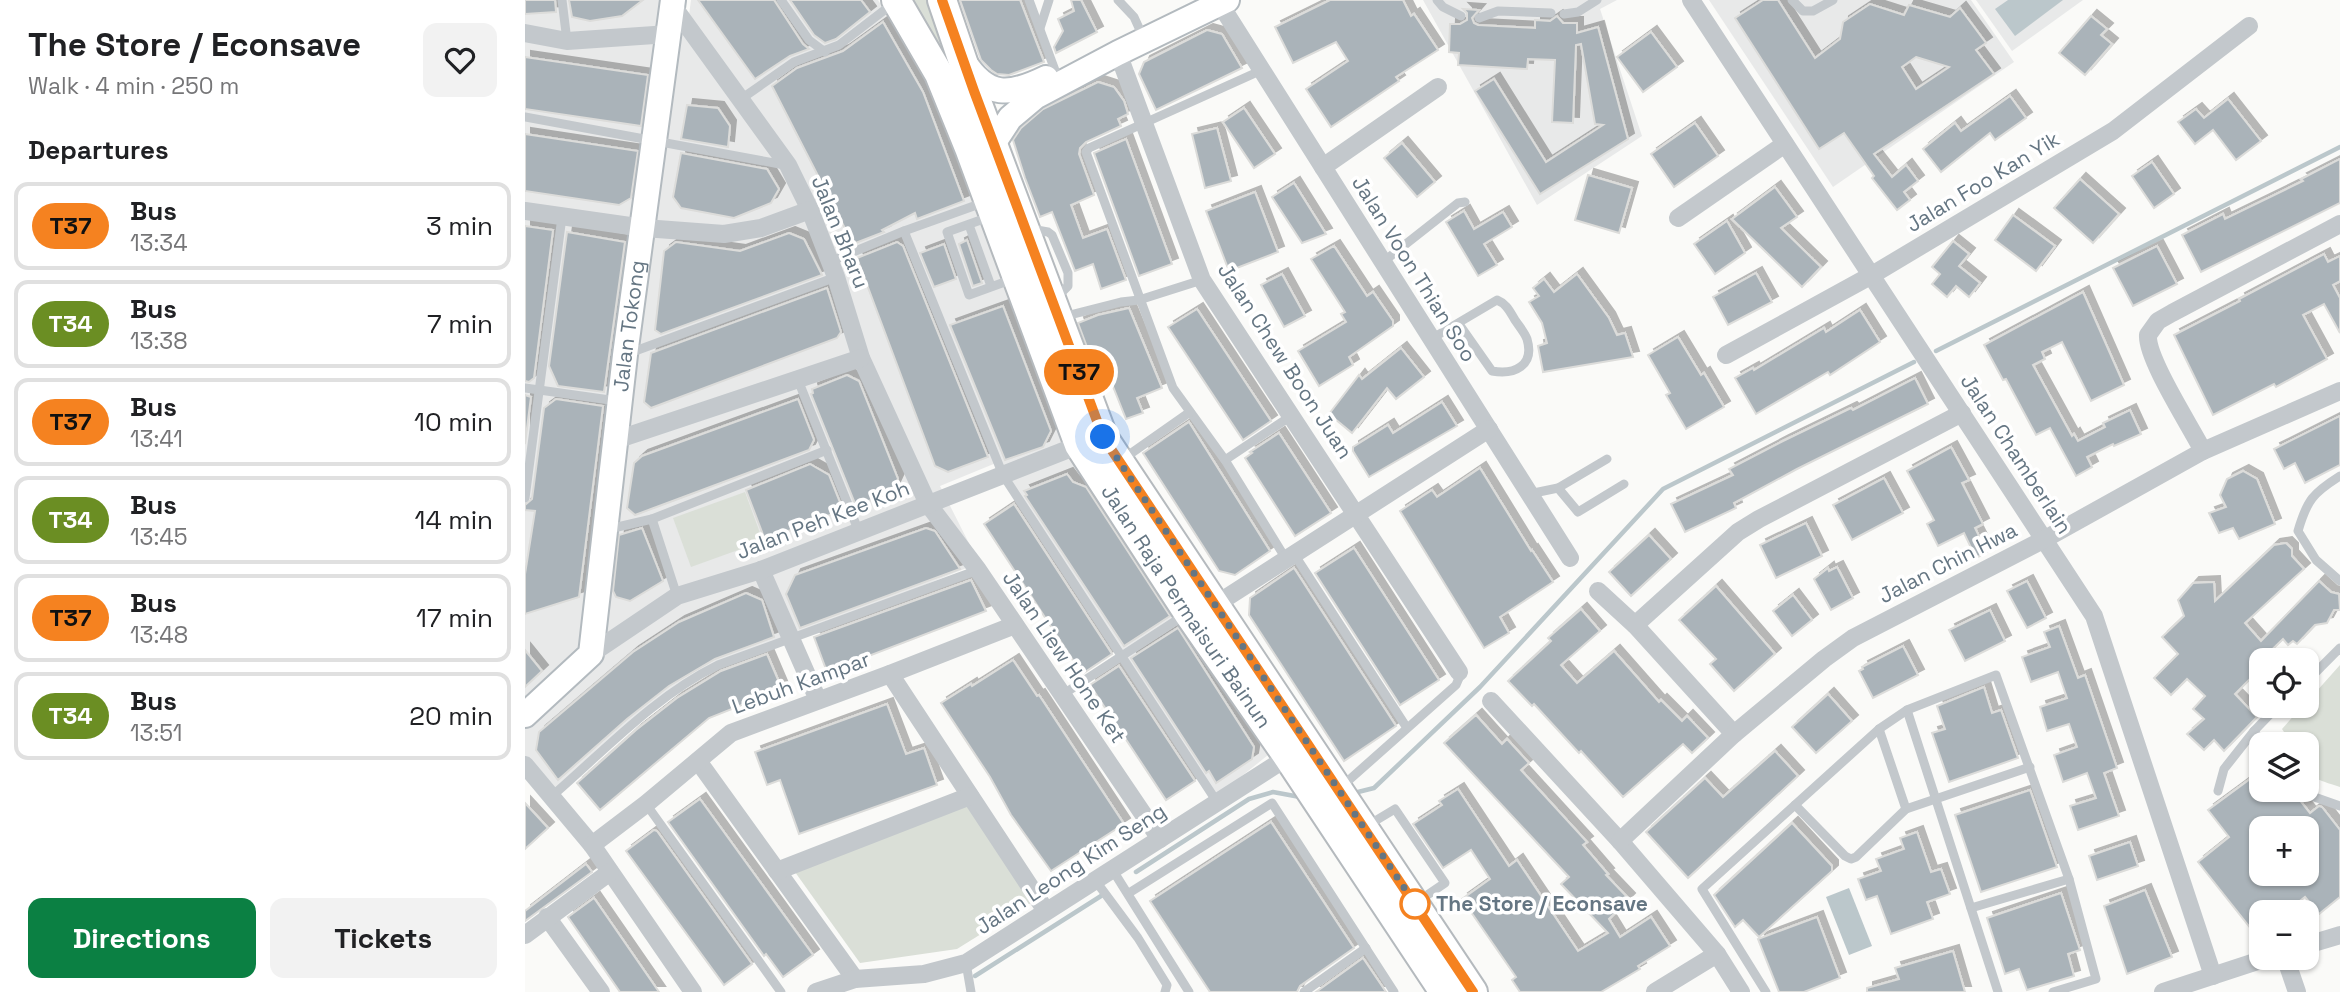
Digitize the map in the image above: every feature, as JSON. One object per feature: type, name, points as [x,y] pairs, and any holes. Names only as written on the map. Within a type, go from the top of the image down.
[{"type":"main road","name":"Jalan Raja Permaisuri Bainun","points":[[896,0],[939,74],[1004,282],[1080,445],[1188,613],[1288,757],[1444,992]]},
{"type":"main road","name":"Jalan Raja Permaisuri Bainun","points":[[942,0],[1103,437],[1473,992]]},
{"type":"main road","name":"Jalan Tokong","points":[[591,654],[625,355],[672,2]]},
{"type":"main road","points":[[993,144],[1021,107],[1035,97],[1224,2]]},
{"type":"main road","points":[[963,61],[973,76],[985,86],[1004,92],[1029,86],[1086,57],[1118,53]]},
{"type":"main road","points":[[525,715],[591,654]]},
{"type":"street","name":"Jalan Chamberlain","points":[[1691,0],[2094,616],[2213,976]]},
{"type":"street","name":"Jalan Bharu","points":[[672,2],[788,165],[810,210],[861,359],[927,504]]},
{"type":"street","name":"Jalan Voon Thian Soo","points":[[1224,2],[1262,70],[1570,558]]},
{"type":"street","name":"Jalan Foo Kan Yik","points":[[1726,355],[1872,275],[2113,131],[2249,26]]},
{"type":"street","points":[[525,33],[567,41],[669,34]]},
{"type":"street","name":"Jalan Chew Boon Juan","points":[[1118,53],[1202,280],[1459,672]]},
{"type":"street","points":[[1323,167],[1438,86]]},
{"type":"street","points":[[1678,218],[1785,144]]},
{"type":"street","points":[[525,211],[644,228],[724,234],[761,228],[810,210]]},
{"type":"street","points":[[2203,451],[2149,347],[2148,335],[2165,317],[2340,224]]},
{"type":"street","points":[[616,440],[861,359]]},
{"type":"street","name":"Jalan Chin Hwa","points":[[1620,841],[1734,734],[1853,638],[2045,539],[2203,451],[2340,391]]},
{"type":"street","points":[[1635,625],[1749,525],[1962,413]]},
{"type":"street","points":[[1215,605],[1489,429]]},
{"type":"street","name":"Jalan Peh Kee Koh","points":[[591,654],[677,596],[761,570],[1080,445]]},
{"type":"street","name":"Jalan Liew Hone Ket","points":[[927,504],[978,570],[1160,839]]},
{"type":"street","points":[[761,570],[818,700]]},
{"type":"street","points":[[1598,591],[1635,625],[1734,734]]},
{"type":"street","name":"Lebuh Kampar","points":[[592,845],[731,733],[1015,625]]},
{"type":"street","points":[[890,674],[1047,911]]},
{"type":"street","points":[[1491,702],[1620,841],[1717,954],[1741,992]]},
{"type":"street","points":[[1285,711],[1295,737],[1295,745],[1288,757]]},
{"type":"street","name":"Jalan Leong Kim Seng","points":[[816,992],[855,979],[924,974],[966,963],[1288,757]]},
{"type":"street","points":[[698,761],[855,979]]},
{"type":"street","points":[[525,765],[592,845],[693,992]]},
{"type":"street","points":[[777,871],[970,796]]},
{"type":"street","points":[[525,935],[610,872]]},
{"type":"street","points":[[547,917],[601,992]]},
{"type":"street","points":[[2319,942],[2340,935]]},
{"type":"street","points":[[1655,992],[1717,954]]},
{"type":"street","points":[[2163,992],[2249,964]]},
{"type":"street","points":[[2289,970],[2297,992]]},
{"type":"lane","points":[[562,0],[567,41]]},
{"type":"lane","points":[[781,0],[809,40],[825,52]]},
{"type":"lane","points":[[741,99],[794,62],[839,45],[896,0]]},
{"type":"lane","points":[[1029,0],[1056,73]]},
{"type":"lane","points":[[1040,29],[1049,0]]},
{"type":"lane","points":[[1118,0],[1134,18],[1145,40]]},
{"type":"lane","points":[[1437,0],[1443,7],[1461,16]]},
{"type":"lane","points":[[1563,14],[1577,12],[1597,0]]},
{"type":"lane","points":[[1792,0],[1803,11],[1808,12],[1833,0]]},
{"type":"lane","points":[[1479,18],[1498,11],[1551,13]]},
{"type":"lane","points":[[1262,70],[1089,148],[1086,152],[1173,388],[1407,728]]},
{"type":"lane","points":[[525,117],[788,165]]},
{"type":"lane","points":[[1383,262],[1458,203],[1465,202]]},
{"type":"lane","points":[[625,355],[832,270],[904,231],[984,214]]},
{"type":"lane","points":[[984,214],[947,232],[969,295],[1004,282]]},
{"type":"lane","points":[[525,498],[562,217]]},
{"type":"lane","points":[[904,231],[1003,475],[1217,802]]},
{"type":"lane","points":[[1056,309],[1139,300],[1202,280]]},
{"type":"lane","points":[[1431,338],[1497,300],[1502,302],[1527,339],[1526,363],[1521,369],[1492,371],[1459,324]]},
{"type":"lane","points":[[798,380],[859,532]]},
{"type":"lane","points":[[525,388],[620,402]]},
{"type":"lane","points":[[1119,461],[1190,412]]},
{"type":"lane","points":[[1225,460],[1291,416]]},
{"type":"lane","points":[[604,530],[652,519],[827,450]]},
{"type":"lane","points":[[1529,494],[1557,488],[1607,459]]},
{"type":"lane","points":[[2340,476],[2320,489],[2305,507],[2298,531],[2316,559],[2340,581]]},
{"type":"lane","points":[[1557,488],[1579,512],[1624,484]]},
{"type":"lane","points":[[652,519],[677,596]]},
{"type":"lane","points":[[552,796],[666,696],[693,677],[718,665],[978,570]]},
{"type":"lane","points":[[1062,695],[1188,613]]},
{"type":"lane","points":[[2319,669],[2340,648]]},
{"type":"lane","points":[[1338,790],[1456,685],[1459,672]]},
{"type":"lane","points":[[1766,992],[1702,889],[1879,729],[1907,710],[1996,675],[2069,879],[2097,978],[2053,992]]},
{"type":"lane","points":[[1907,710],[1998,992]]},
{"type":"lane","points":[[2218,791],[2224,769],[2267,718]]},
{"type":"lane","points":[[1879,729],[1906,809]]},
{"type":"lane","points":[[1794,805],[1851,859],[1856,858],[1906,809],[2030,767]]},
{"type":"lane","points":[[2319,799],[2340,806]]},
{"type":"lane","points":[[1129,893],[1272,803],[1394,992]]},
{"type":"lane","points":[[646,804],[781,992]]},
{"type":"lane","points":[[1112,869],[1189,992]]},
{"type":"lane","points":[[1971,908],[2069,879]]},
{"type":"lane","points":[[1095,880],[1138,938],[1167,985],[1165,992]]},
{"type":"lane","points":[[1138,938],[1152,929]]},
{"type":"lane","points":[[1304,992],[1366,948]]},
{"type":"lane","points":[[966,963],[971,992]]},
{"type":"shaded area","points":[[525,0],[660,0],[686,39],[691,0],[878,0],[939,99],[1112,512],[1268,755],[1212,800],[996,463],[940,486],[979,563],[685,682],[553,796],[525,766]]},
{"type":"shaded area","points":[[909,0],[933,0],[962,95],[929,28]]},
{"type":"shaded area","points":[[1423,0],[1617,0],[1600,9],[1642,136],[1537,205]]},
{"type":"shaded area","points":[[1709,0],[1971,0],[2014,62],[1833,187]]},
{"type":"shaded area","points":[[1976,0],[2083,0],[2012,51]]},
{"type":"shaded area","points":[[2008,0],[2063,0],[2015,36],[1995,9]]},
{"type":"shaded area","points":[[745,492],[763,541],[691,567],[673,518]]},
{"type":"shaded area","points":[[2340,665],[2340,787],[2319,780],[2319,732],[2284,732],[2282,729],[2292,718],[2319,718],[2319,689]]},
{"type":"shaded area","points":[[967,803],[1031,903],[957,949],[860,963],[795,872]]},
{"type":"shaded area","points":[[1849,888],[1872,946],[1849,955],[1826,897]]},
{"type":"building","points":[[525,0],[555,0],[556,12],[525,14]]},
{"type":"building","points":[[569,0],[643,0],[622,16],[590,21],[572,17]]},
{"type":"building","points":[[698,0],[774,0],[809,49],[790,56],[755,79]]},
{"type":"building","points":[[790,0],[861,0],[870,12],[836,39],[825,43],[814,35]]},
{"type":"building","points":[[960,0],[1020,0],[1044,62],[1009,75],[997,74],[991,70],[981,60]]},
{"type":"building","points":[[1071,0],[1081,0],[1097,32],[1056,53],[1054,47],[1063,31],[1058,19],[1074,11]]},
{"type":"building","points":[[1330,0],[1403,0],[1411,16],[1414,14],[1438,50],[1396,77],[1399,81],[1331,127],[1306,89],[1348,61],[1336,42],[1293,63],[1275,27]]},
{"type":"building","points":[[1763,0],[1778,0],[1815,58],[1840,39],[1843,22],[1870,4],[1904,15],[1909,5],[1950,17],[1960,8],[1986,43],[1976,50],[1994,74],[1874,154],[1892,177],[1906,165],[1918,181],[1904,192],[1910,200],[1897,210],[1872,178],[1874,176],[1844,133],[1819,149],[1735,18]],"holes":[[[1916,57],[1949,67],[1916,89],[1902,67]]]},
{"type":"building","points":[[1463,9],[1479,10],[1472,18],[1478,25],[1535,28],[1535,20],[1550,21],[1557,16],[1563,23],[1577,23],[1577,33],[1598,27],[1628,139],[1540,194],[1475,91],[1494,79],[1546,162],[1603,125],[1595,124],[1581,44],[1576,45],[1573,123],[1552,122],[1555,60],[1528,59],[1527,69],[1458,65],[1459,53],[1449,52],[1450,24],[1460,24],[1467,20],[1467,13]]},
{"type":"building","points":[[2091,16],[2107,29],[2101,35],[2112,44],[2085,75],[2059,53]]},
{"type":"building","points":[[883,22],[923,92],[964,201],[917,219],[915,213],[882,230],[884,232],[853,244],[772,86],[797,68],[843,51]]},
{"type":"building","points":[[1207,30],[1222,34],[1242,68],[1156,110],[1139,74],[1144,62]]},
{"type":"building","points":[[1651,32],[1677,67],[1643,92],[1617,57]]},
{"type":"building","points":[[525,57],[648,75],[641,126],[525,109]]},
{"type":"building","points":[[1098,82],[1114,87],[1124,101],[1128,114],[1118,119],[1121,126],[1086,142],[1080,148],[1079,154],[1094,195],[1071,205],[1083,238],[1107,229],[1126,280],[1101,289],[1093,264],[1075,271],[1052,212],[1040,217],[1013,140],[1021,128],[1043,109]]},
{"type":"building","points":[[2010,96],[2026,118],[1995,140],[1990,133],[1941,172],[1923,149],[1955,123],[1961,131]]},
{"type":"building","points":[[2228,99],[2261,141],[2236,160],[2213,130],[2195,144],[2178,122],[2196,109],[2204,118]]},
{"type":"building","points":[[687,105],[718,108],[730,126],[728,147],[681,139]]},
{"type":"building","points":[[1244,108],[1275,154],[1254,168],[1223,122]]},
{"type":"building","points":[[1695,123],[1718,156],[1674,187],[1651,154]]},
{"type":"building","points":[[1217,128],[1231,181],[1205,188],[1192,134]]},
{"type":"building","points":[[525,134],[638,151],[631,198],[619,205],[525,191]]},
{"type":"building","points":[[1126,139],[1172,264],[1139,276],[1094,153]]},
{"type":"building","points":[[1402,143],[1435,182],[1417,197],[1384,158]]},
{"type":"building","points":[[681,153],[767,169],[779,189],[771,203],[734,218],[681,208],[673,197]]},
{"type":"building","points":[[2340,159],[2340,203],[2201,272],[2182,235],[2223,214],[2225,219],[2303,181],[2301,179]]},
{"type":"building","points":[[2152,162],[2174,194],[2154,208],[2132,176]]},
{"type":"building","points":[[1588,175],[1632,188],[1619,233],[1575,220]]},
{"type":"building","points":[[2080,179],[2119,214],[2093,243],[2054,208]]},
{"type":"building","points":[[1294,183],[1326,234],[1302,243],[1272,197]]},
{"type":"building","points":[[1775,187],[1797,217],[1781,228],[1821,267],[1802,287],[1732,219]]},
{"type":"building","points":[[1255,192],[1278,252],[1229,271],[1206,211]]},
{"type":"building","points":[[1464,211],[1474,229],[1503,212],[1512,227],[1484,244],[1497,265],[1478,276],[1446,222]]},
{"type":"building","points":[[2013,215],[2055,246],[2036,271],[1995,240]]},
{"type":"building","points":[[1727,221],[1745,253],[1715,274],[1694,244]]},
{"type":"building","points":[[525,226],[553,230],[534,378],[529,382],[525,381]]},
{"type":"building","points":[[567,232],[625,242],[604,392],[558,386],[549,366]]},
{"type":"building","points":[[789,233],[804,239],[822,275],[661,334],[655,330],[664,251],[676,242],[740,251]]},
{"type":"building","points":[[967,240],[982,283],[973,286],[959,244]]},
{"type":"building","points":[[1953,241],[1969,254],[1959,266],[1980,283],[1969,297],[1956,286],[1947,297],[1932,284],[1940,274],[1932,267]]},
{"type":"building","points":[[897,242],[903,246],[988,457],[948,472],[935,466],[857,258]]},
{"type":"building","points":[[944,244],[956,279],[934,287],[920,253]]},
{"type":"building","points":[[1334,246],[1367,296],[1373,292],[1393,321],[1393,326],[1349,357],[1353,365],[1319,386],[1298,351],[1346,322],[1341,314],[1345,312],[1311,259]]},
{"type":"building","points":[[2157,246],[2177,284],[2133,306],[2113,268]]},
{"type":"building","points":[[2324,254],[2328,262],[2340,256],[2340,281],[2333,285],[2340,298],[2340,333],[2324,304],[2303,315],[2327,359],[2276,387],[2274,384],[2213,415],[2174,335]]},
{"type":"building","points":[[1756,273],[1772,302],[1728,325],[1713,297]]},
{"type":"building","points":[[1282,274],[1305,316],[1284,327],[1261,285]]},
{"type":"building","points":[[1577,274],[1609,318],[1617,335],[1625,333],[1633,357],[1543,372],[1538,346],[1547,343],[1542,323],[1529,302],[1539,296],[1533,288],[1544,279],[1554,292]]},
{"type":"building","points":[[827,288],[841,332],[837,338],[651,408],[644,402],[651,353]]},
{"type":"building","points":[[2083,292],[2124,385],[2091,401],[2062,342],[2042,352],[2045,359],[2033,365],[2072,436],[2074,434],[2078,441],[2105,427],[2103,423],[2130,410],[2141,434],[2087,457],[2092,467],[2076,476],[2050,428],[2036,435],[1984,345]]},
{"type":"building","points":[[1003,306],[1051,431],[1043,447],[1005,460],[950,325]]},
{"type":"building","points":[[1129,308],[1162,388],[1137,398],[1143,413],[1126,419],[1102,359],[1093,363],[1078,323]]},
{"type":"building","points":[[1197,309],[1271,421],[1243,440],[1168,327]]},
{"type":"building","points":[[1860,310],[1880,342],[1830,375],[1828,372],[1756,414],[1735,378],[1753,368],[1754,370],[1824,328],[1826,332]]},
{"type":"building","points":[[1678,337],[1724,407],[1686,429],[1666,395],[1670,393],[1648,355]]},
{"type":"building","points":[[1401,348],[1424,377],[1396,399],[1387,388],[1352,433],[1329,414],[1359,375],[1362,379]]},
{"type":"building","points":[[847,375],[859,381],[898,479],[892,492],[856,506],[811,394],[812,389]]},
{"type":"building","points":[[1915,378],[1928,404],[1797,469],[1734,503],[1736,508],[1685,532],[1671,504],[1733,475],[1729,469],[1783,441],[1851,408],[1853,410]]},
{"type":"building","points":[[525,395],[531,397],[525,444]]},
{"type":"building","points":[[556,399],[603,406],[579,597],[525,614],[525,574],[535,511],[525,510],[525,505],[532,499],[544,408]]},
{"type":"building","points":[[798,399],[814,440],[809,450],[635,515],[627,508],[634,463],[642,456]]},
{"type":"building","points":[[1442,402],[1457,426],[1369,477],[1353,447],[1388,425],[1393,433]]},
{"type":"building","points":[[2340,416],[2340,465],[2305,483],[2295,463],[2284,469],[2274,449]]},
{"type":"building","points":[[1189,422],[1270,551],[1235,575],[1219,571],[1143,453]]},
{"type":"building","points":[[1279,433],[1331,513],[1295,536],[1245,458]]},
{"type":"building","points":[[1951,447],[1969,480],[1962,483],[1983,524],[1975,528],[1987,552],[1976,558],[1964,533],[1938,546],[1927,524],[1934,520],[1907,471]]},
{"type":"building","points":[[810,464],[829,475],[843,510],[765,540],[746,490]]},
{"type":"building","points":[[1480,468],[1553,582],[1500,617],[1509,633],[1484,648],[1400,511],[1432,490],[1437,497]]},
{"type":"building","points":[[2243,471],[2257,479],[2275,524],[2239,539],[2233,528],[2219,533],[2209,513],[2226,507],[2220,495],[2227,479]]},
{"type":"building","points":[[1067,474],[1073,482],[1086,487],[1170,616],[1124,646],[1025,496],[1027,495],[1024,491]]},
{"type":"building","points":[[1884,478],[1903,513],[1852,540],[1833,505]]},
{"type":"building","points":[[1014,504],[1112,654],[1082,674],[984,524]]},
{"type":"building","points":[[1806,523],[1822,556],[1776,578],[1760,545]]},
{"type":"building","points":[[642,528],[663,581],[630,601],[616,597],[613,591],[619,535]]},
{"type":"building","points":[[926,528],[935,531],[960,569],[800,628],[786,594],[795,575]]},
{"type":"building","points":[[1649,535],[1671,559],[1631,596],[1609,572]]},
{"type":"building","points":[[2286,543],[2292,549],[2292,556],[2304,569],[2245,623],[2261,641],[2319,581],[2331,592],[2339,594],[2340,610],[2334,610],[2327,623],[2315,625],[2297,644],[2293,641],[2288,645],[2283,639],[2274,648],[2249,648],[2249,680],[2235,694],[2249,709],[2249,718],[2256,718],[2224,751],[2214,740],[2204,750],[2187,734],[2204,719],[2193,709],[2205,696],[2187,679],[2171,695],[2154,678],[2178,654],[2162,637],[2184,616],[2178,600],[2193,583],[2214,582],[2215,601],[2274,545]]},
{"type":"building","points":[[1354,548],[1439,680],[1400,705],[1315,573]]},
{"type":"building","points":[[1837,567],[1853,598],[1831,610],[1814,579],[1828,568],[1829,571]]},
{"type":"building","points":[[1294,568],[1396,726],[1344,761],[1249,615],[1250,598]]},
{"type":"building","points":[[971,580],[986,611],[827,672],[814,637]]},
{"type":"building","points":[[2027,581],[2046,618],[2027,628],[2007,591]]},
{"type":"building","points":[[1716,586],[1775,654],[1734,691],[1710,664],[1716,659],[1679,620]]},
{"type":"building","points":[[746,593],[762,600],[774,637],[715,659],[669,686],[558,780],[536,750],[539,732],[633,652],[679,622]]},
{"type":"building","points":[[1793,595],[1812,620],[1792,636],[1773,611]]},
{"type":"building","points":[[1581,609],[1600,631],[1561,665],[1577,683],[1614,651],[1659,702],[1661,700],[1682,721],[1687,716],[1708,738],[1692,753],[1683,744],[1623,797],[1581,751],[1579,753],[1534,704],[1532,706],[1508,681],[1551,641],[1548,638]]},
{"type":"building","points":[[1990,610],[2005,641],[1965,661],[1949,630]]},
{"type":"building","points":[[2059,626],[2078,678],[2085,675],[2117,768],[2104,773],[2119,816],[2078,830],[2070,806],[2096,798],[2087,773],[2063,782],[2054,755],[2077,747],[2069,724],[2047,731],[2040,707],[2067,698],[2058,672],[2031,682],[2022,657],[2050,647],[2044,632]]},
{"type":"building","points":[[1178,628],[1254,747],[1252,759],[1216,783],[1209,771],[1206,773],[1131,658]]},
{"type":"building","points":[[1903,646],[1918,675],[1873,698],[1859,671]]},
{"type":"building","points":[[525,650],[542,671],[525,687]]},
{"type":"building","points":[[767,654],[782,689],[709,718],[600,810],[577,783],[636,730],[677,698],[721,671]]},
{"type":"building","points":[[1013,660],[1124,824],[1051,871],[1011,815],[990,777],[941,703]]},
{"type":"building","points":[[1119,666],[1195,781],[1166,800],[1090,685]]},
{"type":"building","points":[[1984,687],[1992,713],[2001,710],[2018,758],[1949,782],[1932,733],[1945,729],[1937,706]]},
{"type":"building","points":[[1828,694],[1852,721],[1816,753],[1792,727]]},
{"type":"building","points":[[887,704],[906,754],[924,748],[937,785],[799,834],[780,780],[767,785],[755,752]]},
{"type":"building","points":[[1476,715],[1502,744],[1507,739],[1529,763],[1521,770],[1587,842],[1583,845],[1629,899],[1609,919],[1620,937],[1651,917],[1670,946],[1638,966],[1640,969],[1601,992],[1520,992],[1512,980],[1516,977],[1462,899],[1490,879],[1471,850],[1443,868],[1413,824],[1442,805],[1439,801],[1458,789],[1509,866],[1517,860],[1578,951],[1608,933],[1561,884],[1569,877],[1444,743]]},
{"type":"building","points":[[1775,751],[1798,776],[1688,878],[1646,832],[1705,778],[1723,797]]},
{"type":"building","points":[[2249,780],[2249,802],[2301,802],[2310,813],[2319,806],[2322,807],[2340,830],[2340,897],[2319,914],[2319,900],[2307,900],[2305,897],[2301,900],[2249,900],[2249,926],[2198,862],[2229,837],[2208,810]]},
{"type":"building","points":[[2030,790],[2057,867],[1981,892],[1955,815]]},
{"type":"building","points":[[700,799],[813,955],[783,977],[766,954],[764,956],[668,822]]},
{"type":"building","points":[[525,803],[548,828],[525,849]]},
{"type":"building","points":[[1271,822],[1354,948],[1300,986],[1297,992],[1210,992],[1150,901]]},
{"type":"building","points":[[1792,823],[1832,866],[1832,871],[1759,937],[1743,920],[1735,927],[1714,895]]},
{"type":"building","points":[[654,830],[752,964],[724,985],[626,851]]},
{"type":"building","points":[[1917,832],[1931,872],[1941,869],[1950,894],[1927,902],[1933,919],[1891,934],[1877,896],[1866,900],[1858,879],[1881,871],[1876,859],[1904,849],[1900,838]]},
{"type":"building","points":[[2130,842],[2138,866],[2097,880],[2089,856]]},
{"type":"building","points":[[586,864],[592,872],[525,921],[525,911]]},
{"type":"building","points":[[2145,890],[2172,957],[2127,974],[2104,906]]},
{"type":"building","points":[[2061,893],[2080,950],[2068,954],[2074,976],[2027,990],[2019,969],[2005,974],[1987,918]]},
{"type":"building","points":[[594,898],[659,992],[620,992],[568,917]]},
{"type":"building","points":[[1817,917],[1840,978],[1804,992],[1779,992],[1758,939]]},
{"type":"building","points":[[1953,951],[1965,992],[1867,992],[1867,988],[1899,979],[1895,968]]},
{"type":"building","points":[[1363,958],[1386,992],[1316,992]]},
{"type":"waterway","points":[[1936,351],[2340,147]]},
{"type":"waterway","points":[[1354,793],[1374,788],[1480,687],[1663,489],[1914,362]]},
{"type":"waterway","points":[[1136,872],[1249,799],[1273,792],[1300,797]]},
{"type":"waterway","points":[[975,976],[1101,896]]},
{"type":"bus line","name":"T37","points":[[942,0],[1103,437],[1473,992]]},
{"type":"place","name":"The Store / Econsave","points":[[1415,904]]},
{"type":"route","points":[[1103,437],[1415,904]]}]
